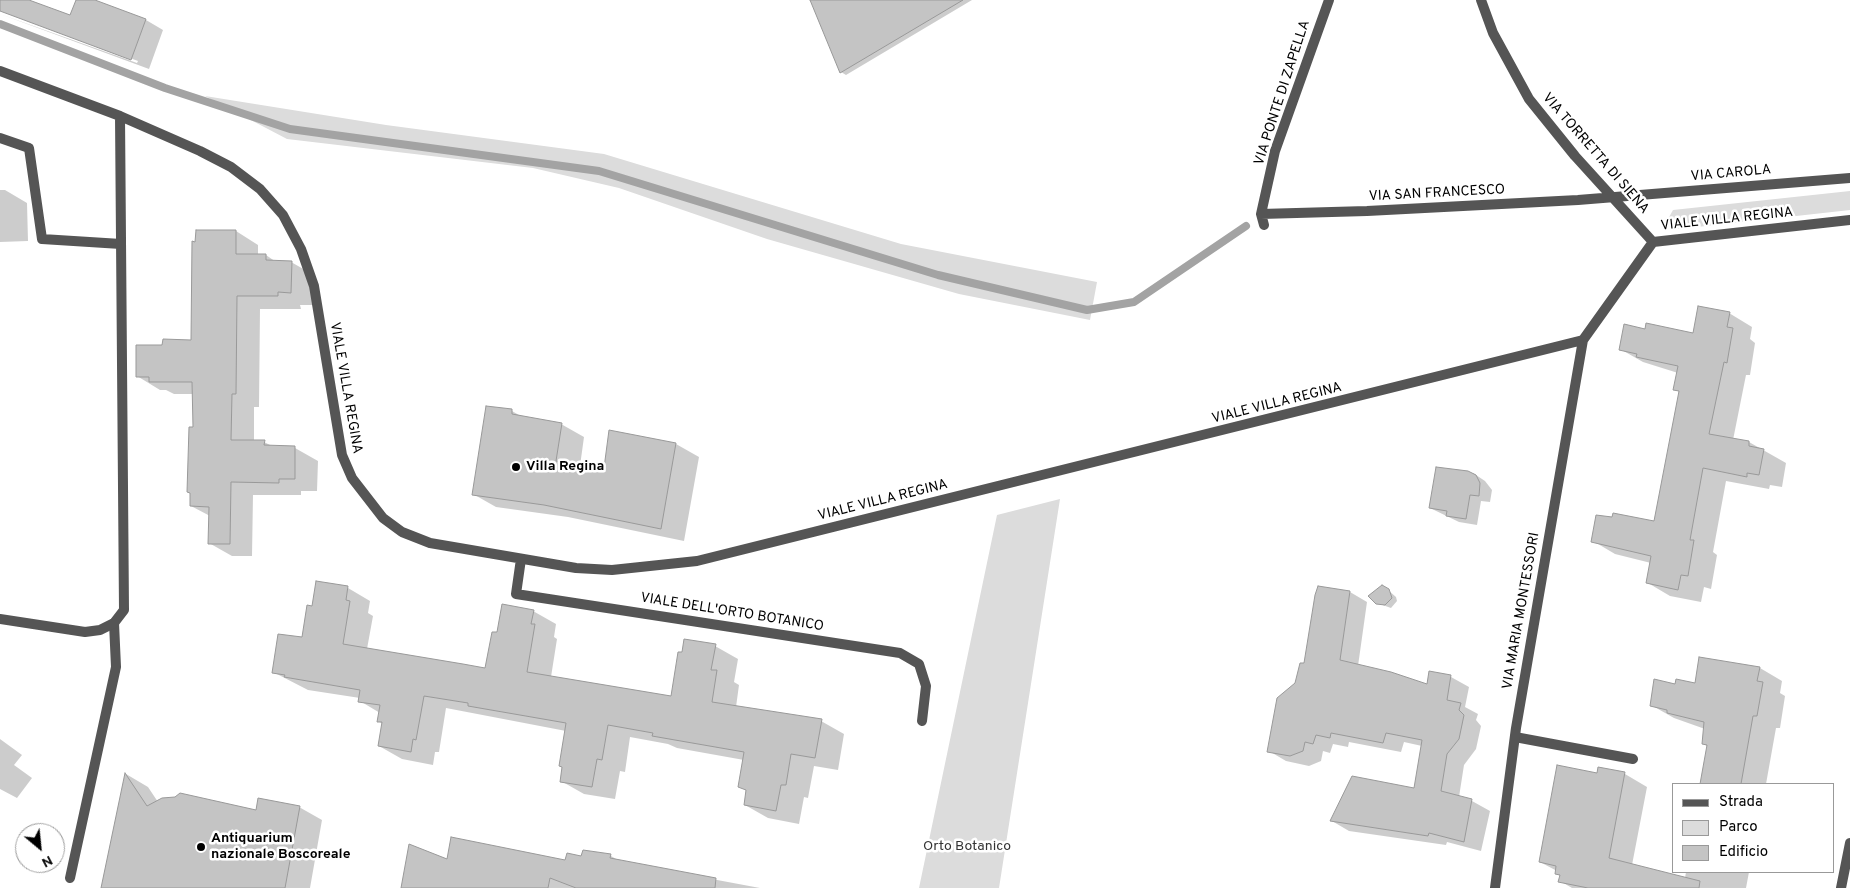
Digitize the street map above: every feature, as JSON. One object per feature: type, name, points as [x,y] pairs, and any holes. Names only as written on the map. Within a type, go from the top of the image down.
[{"type":"street","name":"VIA PONTE DI ZAPELLA","points":[[1264,225],[1261,214],[1275,151],[1329,0]]},
{"type":"street","name":"VIA TORRETTA DI SIENA","points":[[1481,0],[1493,33],[1529,99],[1575,156],[1653,242]]},
{"type":"street","name":"VIALE VILLA REGINA","points":[[0,71],[120,116],[231,167],[260,189],[283,215],[301,249],[314,286],[342,455],[352,478],[383,518],[402,532],[430,543],[576,568],[612,570],[697,561],[1312,410],[1584,340],[1653,242],[1850,220]]},
{"type":"street","points":[[0,619],[85,632],[100,630],[114,623],[124,610],[126,586],[120,116]]},
{"type":"street","points":[[0,138],[28,148],[42,240],[121,244]]},
{"type":"street","name":"VIA CAROLA","points":[[1614,198],[1850,178]]},
{"type":"street","name":"VIA SAN FRANCESCO","points":[[1261,214],[1367,211],[1614,198]]},
{"type":"street","name":"VIA MARIA MONTESSORI","points":[[1496,888],[1515,737],[1584,340]]},
{"type":"street","name":"VIALE DELL'ORTO BOTANICO","points":[[521,559],[516,594],[900,652],[919,664],[926,686],[922,721]]},
{"type":"street","points":[[70,878],[116,667],[114,623]]},
{"type":"street","points":[[1515,737],[1633,759]]},
{"type":"street","points":[[1841,888],[1850,844]]},
{"type":"green space","points":[[205,96],[386,125],[604,154],[901,244],[1097,282],[1090,320],[959,294],[767,239],[619,188],[533,168],[287,139]]},
{"type":"green space","points":[[1850,191],[1850,210],[1679,229],[1668,219],[1673,210]]},
{"type":"green space","name":"Orto Botanico","points":[[1060,499],[999,888],[919,888],[997,515]]},
{"type":"building","points":[[0,0],[29,0],[70,15],[76,0],[95,0],[146,19],[131,60],[0,11]]},
{"type":"building","points":[[810,0],[963,0],[840,73]]},
{"type":"building","points":[[196,230],[236,230],[236,254],[266,254],[266,260],[292,261],[291,293],[278,292],[278,296],[237,296],[236,394],[232,394],[231,440],[265,440],[264,445],[295,446],[295,479],[279,479],[279,483],[231,482],[230,544],[208,544],[209,507],[190,506],[190,493],[187,492],[189,427],[193,427],[192,382],[149,382],[149,377],[136,377],[136,345],[162,345],[163,339],[191,340],[192,241],[195,242]]},
{"type":"building","points":[[1698,306],[1730,312],[1727,327],[1733,328],[1727,363],[1724,362],[1709,434],[1749,441],[1749,446],[1764,449],[1759,475],[1747,473],[1747,477],[1703,468],[1690,540],[1694,540],[1688,576],[1681,575],[1678,590],[1646,583],[1651,556],[1591,542],[1596,515],[1612,517],[1613,513],[1654,521],[1679,391],[1673,390],[1678,366],[1636,357],[1637,354],[1619,350],[1624,324],[1645,329],[1646,323],[1693,333]]},
{"type":"building","name":"Villa Regina","points":[[486,406],[512,409],[512,414],[562,423],[556,461],[604,468],[609,430],[676,443],[661,529],[544,505],[472,495]]},
{"type":"building","points":[[1436,467],[1468,471],[1476,475],[1480,483],[1479,496],[1470,495],[1466,519],[1446,516],[1447,511],[1429,508]]},
{"type":"building","points":[[316,581],[348,586],[346,600],[350,601],[343,644],[485,668],[492,632],[497,632],[502,604],[534,610],[531,624],[535,624],[527,672],[671,696],[678,652],[682,652],[684,639],[716,644],[711,670],[717,670],[712,702],[822,719],[815,758],[791,754],[786,785],[781,785],[776,811],[744,805],[746,790],[738,787],[744,752],[652,736],[653,733],[608,725],[602,760],[597,759],[592,787],[560,782],[562,767],[559,766],[566,723],[468,706],[468,703],[424,696],[416,740],[413,739],[411,752],[378,746],[382,722],[377,722],[380,705],[358,702],[360,690],[284,677],[285,675],[272,673],[278,634],[302,637],[307,605],[312,606]]},
{"type":"building","points":[[1382,585],[1389,589],[1392,598],[1385,605],[1376,604],[1368,596]]},
{"type":"building","points":[[1318,586],[1350,591],[1340,660],[1391,672],[1427,684],[1429,671],[1451,675],[1447,700],[1461,703],[1459,710],[1464,715],[1459,739],[1447,754],[1441,791],[1472,799],[1464,842],[1429,833],[1428,836],[1330,821],[1352,776],[1414,788],[1422,740],[1386,733],[1383,743],[1331,733],[1330,738],[1316,735],[1313,744],[1305,742],[1303,751],[1290,756],[1267,752],[1277,698],[1295,683],[1300,663],[1304,663]]},
{"type":"building","points":[[1699,657],[1760,667],[1757,681],[1763,682],[1757,716],[1753,716],[1741,783],[1700,783],[1707,745],[1702,744],[1704,722],[1667,713],[1667,710],[1650,706],[1654,679],[1675,684],[1676,679],[1695,683]]},
{"type":"building","points":[[1557,765],[1597,773],[1598,767],[1625,772],[1609,858],[1700,881],[1699,888],[1588,888],[1558,882],[1560,875],[1555,874],[1556,866],[1539,862]]},
{"type":"building","name":"Antiquarium nazionale Boscoreale","points":[[125,773],[147,806],[162,798],[175,797],[180,793],[256,810],[258,798],[300,806],[285,888],[101,888]]},
{"type":"building","points":[[451,837],[565,860],[567,853],[581,856],[583,850],[611,854],[610,858],[716,878],[715,888],[576,888],[550,878],[548,888],[401,888],[409,844],[447,859]]},
{"type":"waterway","points":[[0,24],[165,88],[290,129],[599,171],[938,275],[1087,310],[1134,302],[1246,226]]},
{"type":"place","name":"Villa Regina","points":[[516,467]]},
{"type":"place","name":"Antiquarium nazionale Boscoreale","points":[[201,847]]}]
